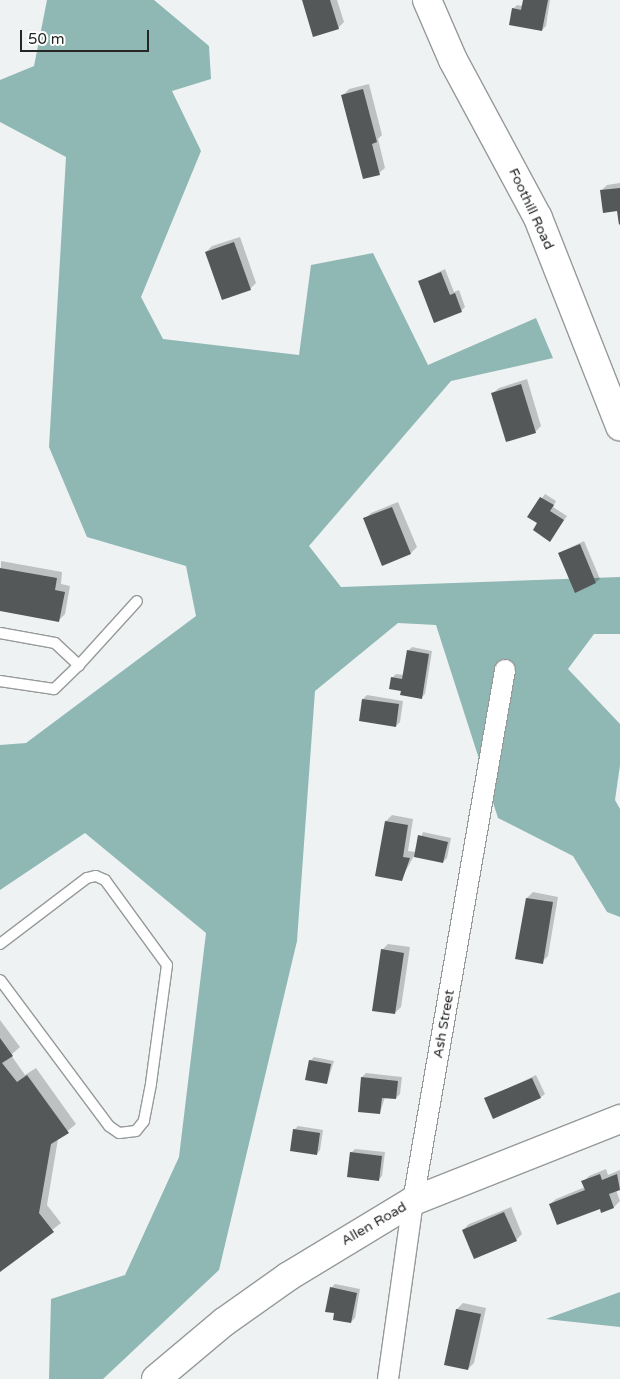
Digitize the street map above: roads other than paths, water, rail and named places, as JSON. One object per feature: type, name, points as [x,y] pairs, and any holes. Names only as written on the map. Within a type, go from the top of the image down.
[{"type":"street","name":"Foothill Road","points":[[426,0],[452,60],[538,218],[620,426]]},
{"type":"street","name":"Ash Street","points":[[388,1379],[413,1201],[505,670]]},
{"type":"street","name":"Allen Road","points":[[156,1379],[224,1322],[289,1276],[413,1201],[620,1119]]},
{"type":"lane","points":[[0,681],[54,689],[79,665],[137,601]]},
{"type":"lane","points":[[0,633],[55,643],[79,665]]},
{"type":"lane","points":[[0,944],[86,878],[96,876],[105,880],[167,964],[151,1084],[141,1126],[125,1134],[109,1126],[0,980]]}]
